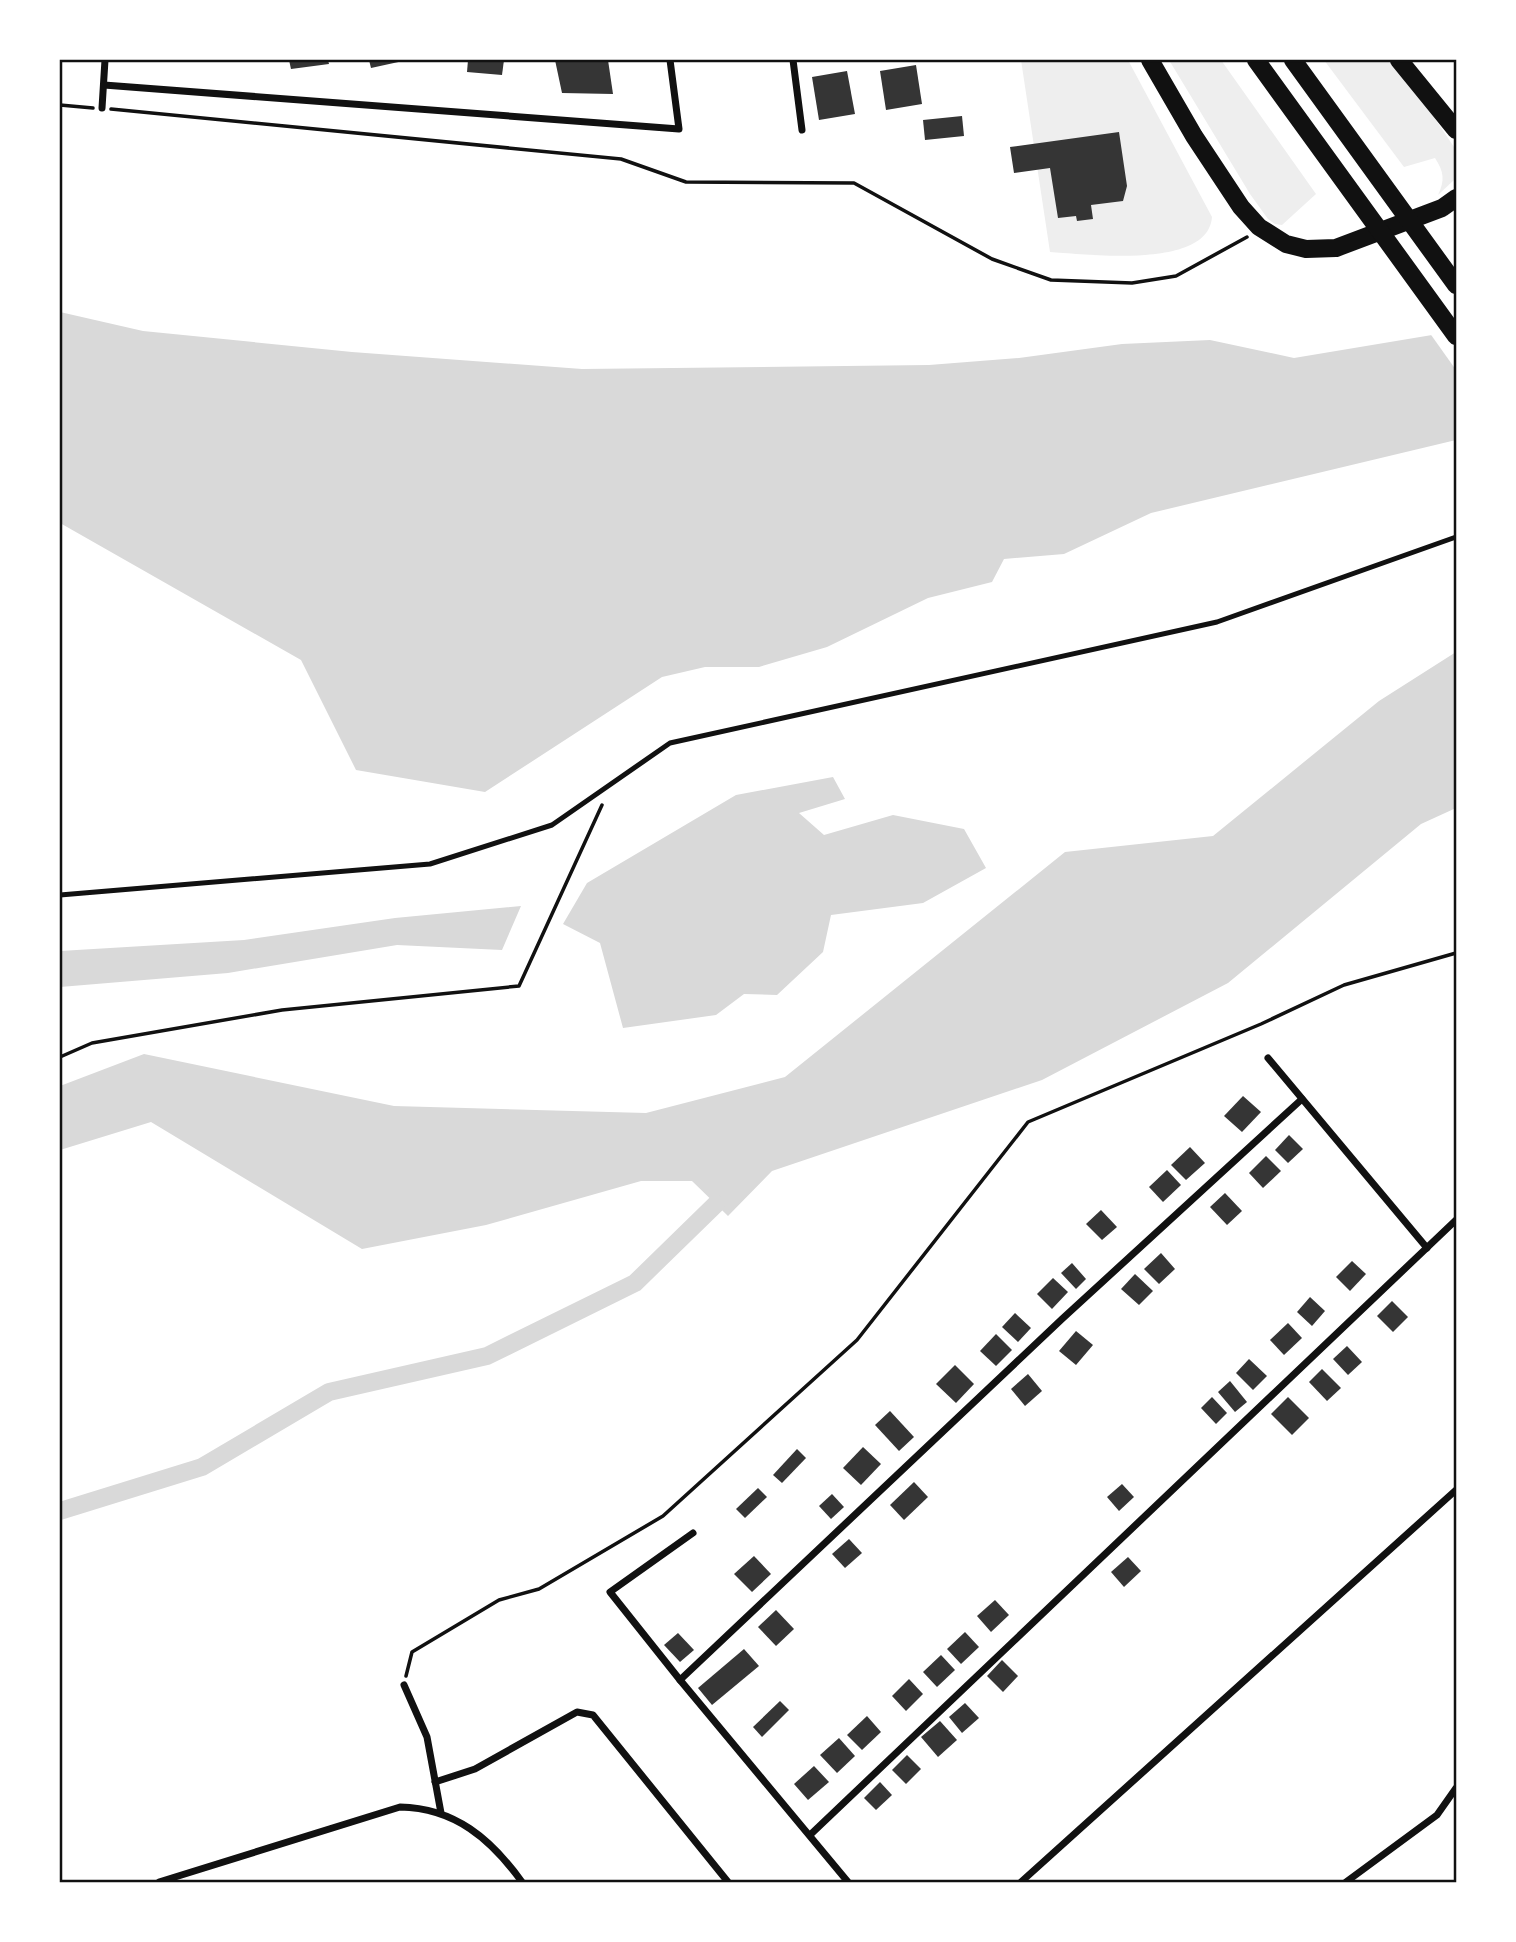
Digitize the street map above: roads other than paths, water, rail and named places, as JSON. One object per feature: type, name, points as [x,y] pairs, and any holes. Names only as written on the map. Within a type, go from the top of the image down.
[{"type":"highway","points":[[1150,60],[1200,146],[1241,207],[1259,227],[1286,244],[1306,249],[1336,248],[1443,208],[1457,198]]},
{"type":"highway","points":[[1256,60],[1457,336]]},
{"type":"highway","points":[[1293,60],[1457,285]]},
{"type":"highway","points":[[1399,60],[1457,130]]},
{"type":"street","points":[[102,108],[105,60]]},
{"type":"street","points":[[104,85],[679,129],[670,60]]},
{"type":"street","points":[[793,60],[802,130]]},
{"type":"street","points":[[1268,1058],[1427,1248]]},
{"type":"street","points":[[680,1680],[1062,1319],[1302,1099]]},
{"type":"street","points":[[810,1835],[1457,1220]]},
{"type":"street","points":[[1021,1882],[1457,1490]]},
{"type":"street","points":[[693,1533],[610,1592],[848,1882]]},
{"type":"street","points":[[404,1685],[427,1737],[441,1813]]},
{"type":"street","points":[[435,1782],[475,1769],[577,1712],[593,1716],[728,1882]]},
{"type":"street","points":[[1346,1882],[1437,1815],[1457,1788]]},
{"type":"street","points":[[159,1882],[400,1807],[422,1807],[469,1826],[522,1882]]},
{"type":"lane","points":[[60,895],[430,864],[552,825],[670,743],[1217,622],[1457,537]]},
{"type":"waterway","points":[[60,1511],[202,1467],[329,1392],[487,1356],[635,1283],[716,1204]]}]
